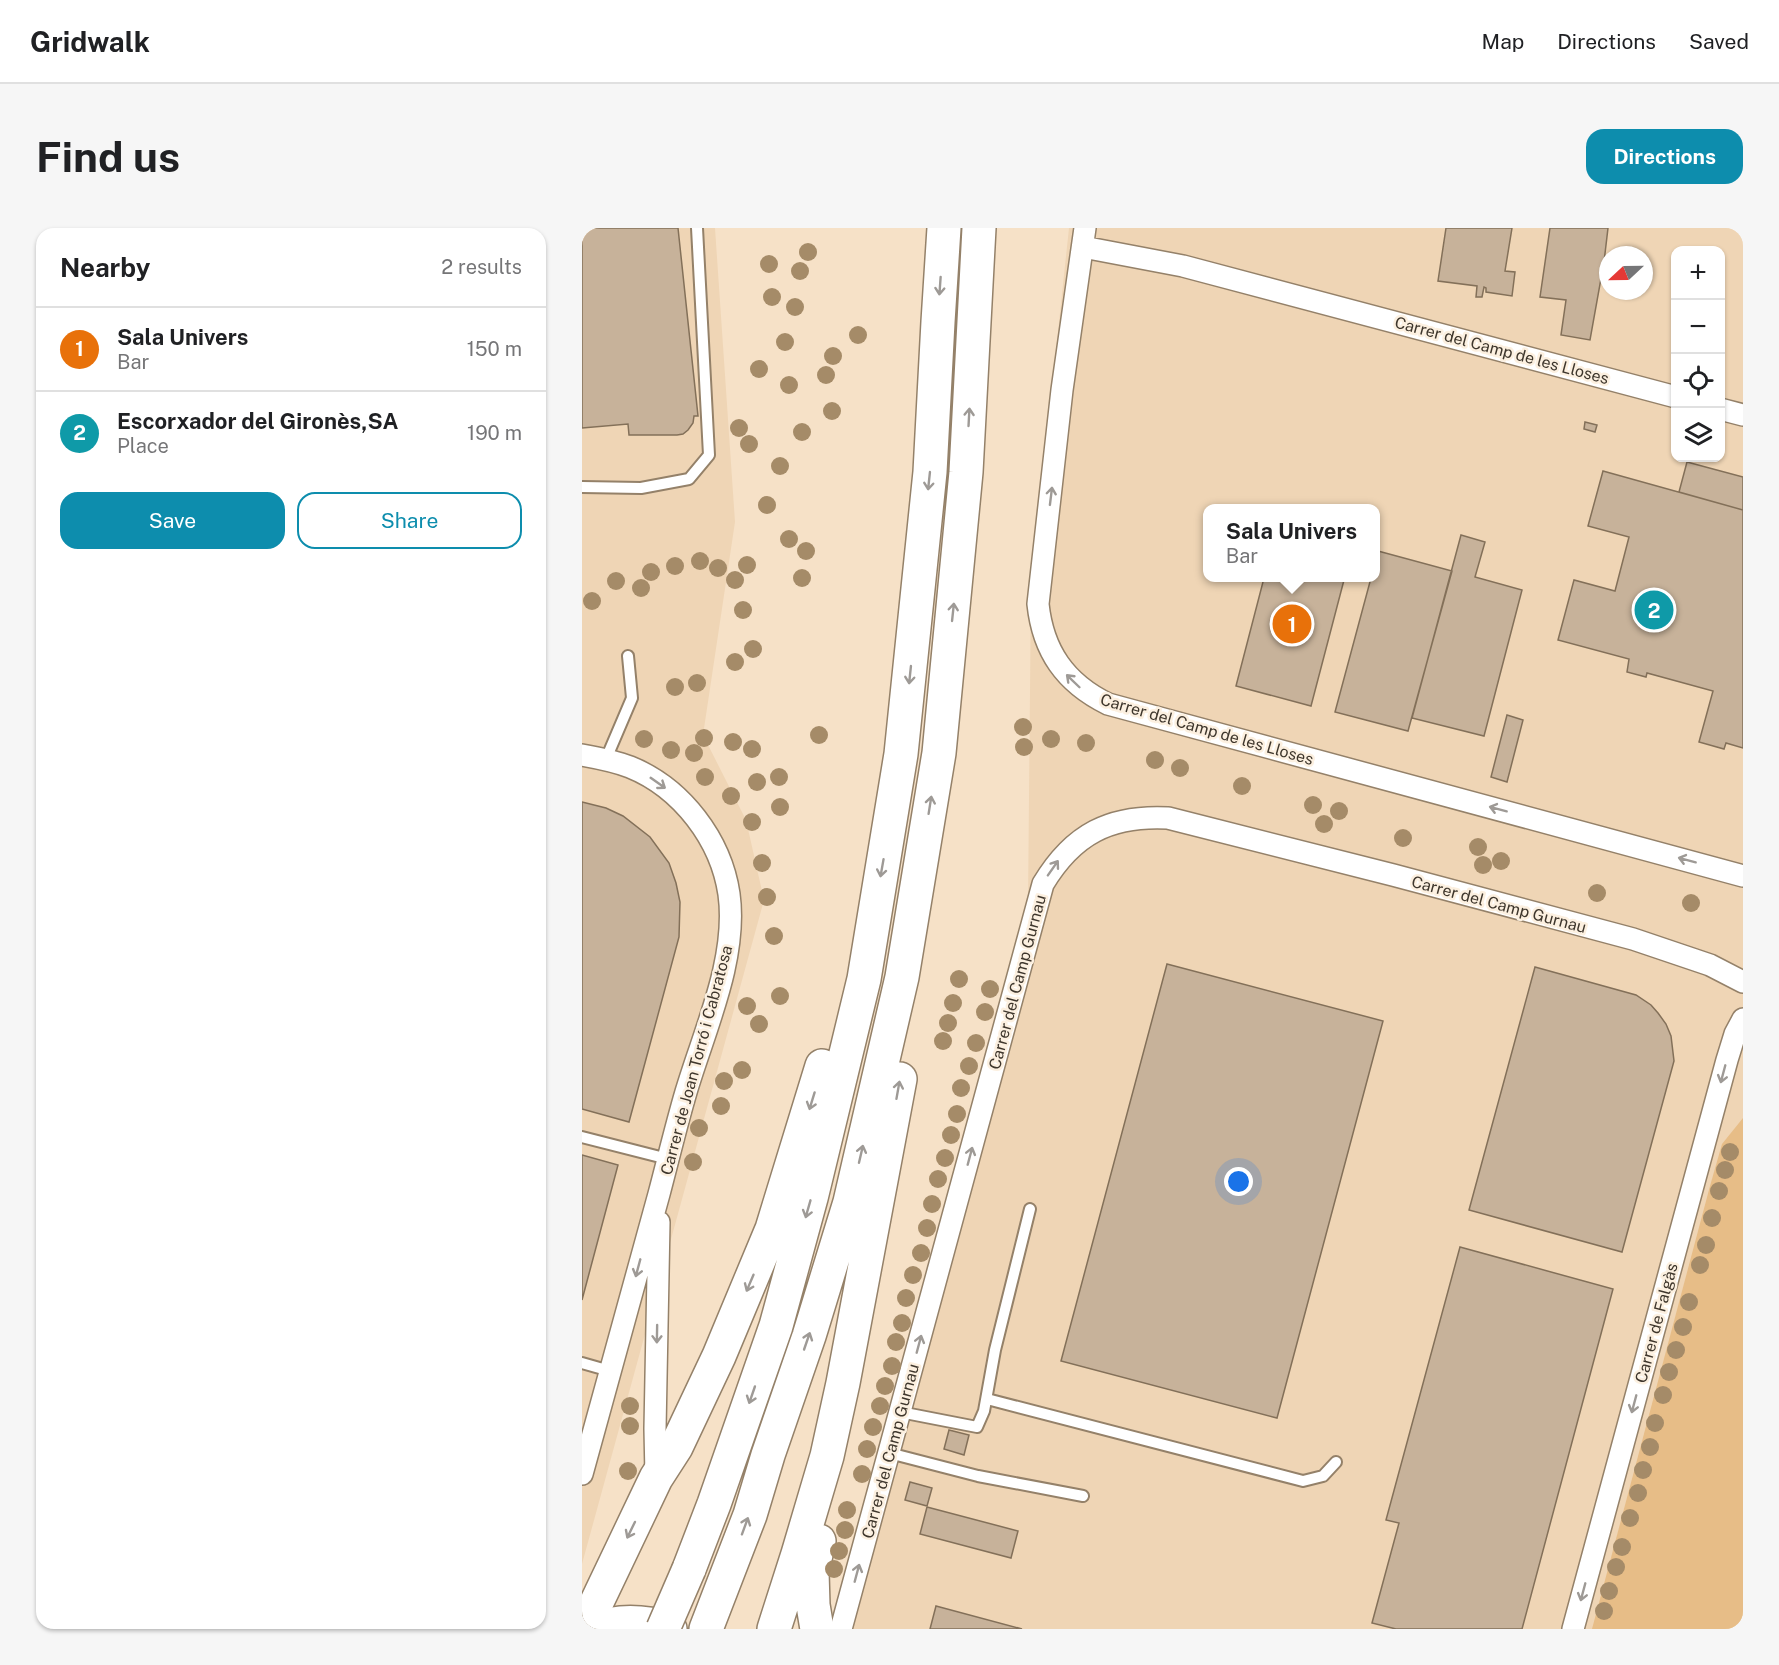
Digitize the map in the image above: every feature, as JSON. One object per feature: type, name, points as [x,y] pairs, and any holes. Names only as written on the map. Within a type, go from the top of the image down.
[{"type":"main road","points":[[663,1629],[714,1504],[776,1326],[812,1198],[864,979],[902,754],[930,472],[944,228]]},
{"type":"main road","points":[[706,1629],[750,1515],[850,1202],[902,977],[939,753],[966,472],[979,228]]},
{"type":"main road","points":[[774,1629],[827,1456],[843,1383],[919,973],[918,884]]},
{"type":"main road","points":[[584,1629],[656,1478],[676,1447],[719,1356],[772,1229],[822,1068],[869,948]]},
{"type":"main road","points":[[817,1629],[813,1605],[812,1572],[861,1371],[870,1312],[867,1251]]},
{"type":"main road","points":[[592,1629],[611,1624],[636,1623],[670,1629]]},
{"type":"street","name":"Carrer del Camp de les Lloses","points":[[1671,396],[1084,238],[1062,390],[1038,603],[1042,626],[1051,653],[1077,685],[1108,704],[1743,876]]},
{"type":"street","points":[[1725,410],[1743,415]]},
{"type":"street","name":"Carrer de Joan Torró i Cabratosa","points":[[582,755],[606,759],[632,768],[656,781],[678,798],[697,818],[712,841],[723,867],[729,894],[731,921],[728,949],[714,1008],[686,1092],[582,1474]]},
{"type":"street","name":"Carrer del Camp Gurnau","points":[[842,1629],[1043,884],[1065,853],[1079,841],[1113,823],[1131,819],[1150,817],[1187,822],[1633,939],[1710,964],[1743,981]]},
{"type":"street","name":"Carrer de Falgàs","points":[[1573,1629],[1734,1034],[1743,1019]]},
{"type":"street","name":"Carrer de Joan Torró i Cabratosa","points":[[656,1478],[660,1192]]},
{"type":"lane","points":[[582,487],[641,488],[689,479],[709,455],[697,228]]},
{"type":"lane","points":[[606,759],[632,698],[627,656]]},
{"type":"lane","points":[[582,1137],[668,1159]]},
{"type":"lane","points":[[900,1412],[976,1427],[987,1399],[994,1350],[1030,1209]]},
{"type":"lane","points":[[582,1364],[610,1371]]},
{"type":"lane","points":[[987,1399],[1303,1481],[1323,1476],[1336,1462]]},
{"type":"lane","points":[[890,1453],[978,1476],[1083,1496]]},
{"type":"shaded area","points":[[582,228],[715,228],[735,522],[703,735],[746,820],[764,900],[582,1564]]},
{"type":"shaded area","points":[[1069,228],[1743,228],[1743,1629],[835,1629],[1028,904],[1031,586]]},
{"type":"shaded area","points":[[1743,1118],[1743,1629],[1592,1629],[1722,1144]]},
{"type":"building","points":[[582,228],[678,228],[698,416],[694,416],[693,423],[683,434],[629,435],[628,424],[582,428]]},
{"type":"building","points":[[1446,228],[1512,228],[1505,271],[1515,272],[1512,296],[1486,292],[1484,287],[1482,297],[1476,297],[1477,286],[1438,281]]},
{"type":"building","points":[[1550,228],[1608,228],[1606,246],[1599,246],[1599,290],[1590,340],[1561,335],[1566,300],[1540,297]]},
{"type":"building","points":[[1585,422],[1597,425],[1595,432],[1584,429]]},
{"type":"building","points":[[1687,462],[1743,477],[1743,510],[1679,492]]},
{"type":"building","points":[[1603,471],[1743,510],[1743,748],[1726,743],[1724,749],[1699,742],[1713,691],[1647,673],[1646,677],[1627,672],[1629,659],[1558,640],[1574,580],[1615,591],[1629,537],[1588,526]]},
{"type":"building","points":[[1461,535],[1485,542],[1475,577],[1522,590],[1484,736],[1412,718]]},
{"type":"building","points":[[1380,552],[1452,571],[1408,731],[1335,712],[1370,582],[1380,582]]},
{"type":"building","points":[[1263,582],[1343,582],[1311,706],[1236,686]]},
{"type":"building","points":[[1507,715],[1523,720],[1507,782],[1491,777]]},
{"type":"building","points":[[582,802],[606,808],[623,816],[650,837],[669,863],[680,902],[679,937],[629,1122],[582,1109]]},
{"type":"building","points":[[1167,964],[1383,1021],[1277,1418],[1061,1361]]},
{"type":"building","points":[[1535,967],[1636,995],[1658,1013],[1671,1036],[1674,1061],[1622,1252],[1469,1210]]},
{"type":"building","points":[[582,1155],[618,1165],[582,1300]]},
{"type":"building","points":[[1460,1247],[1613,1289],[1522,1629],[1396,1629],[1372,1623],[1399,1523],[1386,1520]]},
{"type":"building","points":[[949,1430],[969,1435],[964,1455],[944,1449]]},
{"type":"building","points":[[910,1482],[932,1488],[927,1506],[905,1500]]},
{"type":"building","points":[[927,1507],[1018,1531],[1011,1558],[920,1534]]},
{"type":"building","points":[[936,1606],[1022,1629],[930,1629]]},
{"type":"place","name":"Escorxador del Gironès,SA","points":[[1654,610]]},
{"type":"place","name":"Sala Univers","points":[[1292,624]]}]
